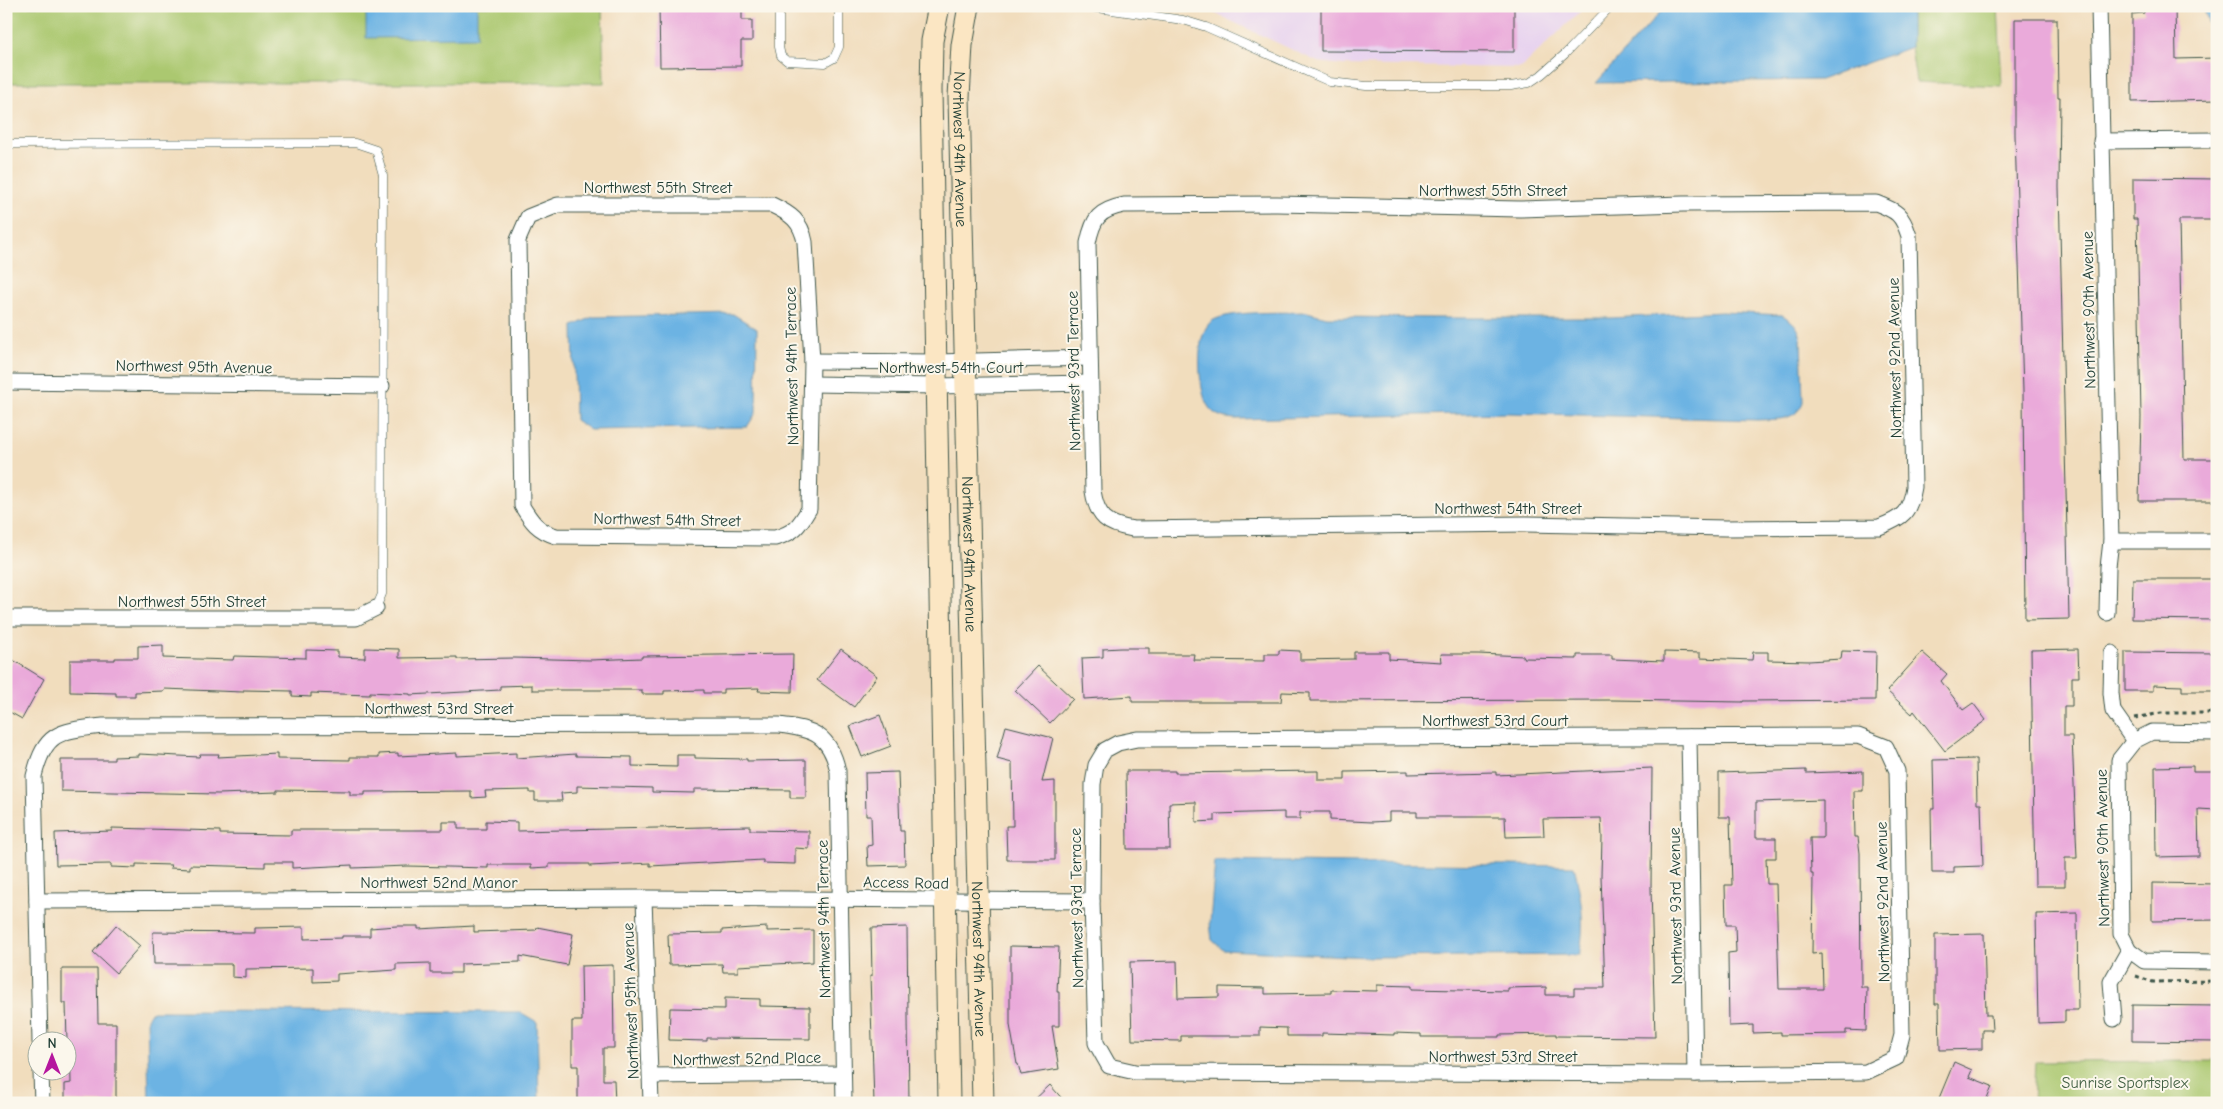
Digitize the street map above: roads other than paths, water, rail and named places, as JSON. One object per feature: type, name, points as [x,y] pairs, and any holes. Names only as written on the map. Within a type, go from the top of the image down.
[{"type":"street","name":"Northwest 94th Avenue","points":[[939,6],[932,41],[931,90],[949,1103]]},
{"type":"street","name":"Northwest 94th Avenue","points":[[969,6],[962,44],[959,97],[983,1103]]},
{"type":"street","name":"Northwest 90th Avenue","points":[[2099,6],[2111,541],[2108,567],[2107,613]]},
{"type":"street","points":[[2101,141],[2217,140]]},
{"type":"street","name":"Northwest 55th Street","points":[[1097,216],[1110,208],[1124,204],[1276,204],[1520,209],[1684,204],[1876,203],[1891,209]]},
{"type":"street","name":"Northwest 55th Street","points":[[531,521],[522,506],[518,240],[528,217],[558,205],[772,205],[789,213]]},
{"type":"street","name":"Northwest 92nd Avenue","points":[[1891,209],[1903,218],[1909,236],[1914,486],[1912,500],[1906,512]]},
{"type":"street","name":"Northwest 94th Terrace","points":[[789,213],[802,228],[805,242],[812,361],[809,509],[802,522]]},
{"type":"street","name":"Northwest 93rd Terrace","points":[[1097,216],[1091,228],[1088,243],[1093,491],[1099,513],[1107,522]]},
{"type":"street","name":"Northwest 54th Court","points":[[812,361],[936,362],[1089,358]]},
{"type":"street","name":"Northwest 95th Avenue","points":[[6,382],[382,386]]},
{"type":"street","name":"Northwest 54th Court","points":[[812,384],[936,386],[1090,383]]},
{"type":"street","name":"Northwest 54th Street","points":[[1107,522],[1120,527],[1134,529],[1526,524],[1726,528],[1879,527],[1896,521],[1906,512]]},
{"type":"street","name":"Northwest 54th Street","points":[[531,521],[544,532],[556,536],[775,538],[790,534],[802,522]]},
{"type":"street","points":[[2111,541],[2217,540]]},
{"type":"street","name":"Northwest 55th Street","points":[[6,618],[356,618],[376,608]]},
{"type":"street","points":[[2112,653],[2112,711],[2134,741],[2152,732],[2217,733]]},
{"type":"street","name":"Northwest 53rd Street","points":[[37,901],[34,776],[39,755],[52,737],[76,729],[104,726],[779,725],[803,728],[824,738]]},
{"type":"street","name":"Northwest 53rd Court","points":[[1105,750],[1118,743],[1137,739],[1858,736],[1886,747]]},
{"type":"street","name":"Northwest 94th Terrace","points":[[824,738],[835,755],[838,771],[844,1103]]},
{"type":"street","name":"Northwest 93rd Avenue","points":[[1689,738],[1695,1074]]},
{"type":"street","name":"Northwest 90th Avenue","points":[[2129,950],[2121,934],[2119,760],[2134,741]]},
{"type":"street","name":"Northwest 92nd Avenue","points":[[1886,747],[1897,771],[1902,1035],[1896,1058]]},
{"type":"street","name":"Northwest 93rd Terrace","points":[[1105,750],[1096,765],[1093,784],[1092,901],[1096,1043],[1109,1066]]},
{"type":"street","name":"Northwest 95th Avenue","points":[[644,898],[651,1103]]},
{"type":"street","name":"Access Road","points":[[840,899],[1092,901]]},
{"type":"street","name":"Northwest 52nd Manor","points":[[37,901],[840,899]]},
{"type":"street","points":[[37,901],[40,1032]]},
{"type":"street","points":[[2114,1019],[2111,982],[2129,950],[2144,961],[2217,962]]},
{"type":"street","name":"Northwest 53rd Street","points":[[1109,1066],[1134,1072],[1695,1074],[1866,1072],[1896,1058]]},
{"type":"street","name":"Northwest 52nd Place","points":[[651,1076],[843,1074]]},
{"type":"street","points":[[41,1082],[42,1103]]},
{"type":"lane","points":[[779,6],[779,48],[781,56],[787,61],[825,63],[834,58],[839,48],[839,6]]},
{"type":"lane","points":[[1083,6],[1183,20],[1206,27],[1330,82],[1366,86],[1511,86],[1528,83],[1565,54],[1612,6]]},
{"type":"lane","points":[[6,144],[355,142],[376,150],[383,175],[382,594],[376,608]]},
{"type":"water","points":[[366,6],[477,6],[477,37],[366,38]]},
{"type":"water","points":[[1666,6],[1911,6],[1911,47],[1820,80],[1596,83]]},
{"type":"water","points":[[2203,6],[2217,6],[2217,30],[2210,28]]},
{"type":"water","points":[[2217,258],[2217,418],[2213,412],[2212,267]]},
{"type":"water","points":[[1307,312],[1327,317],[1448,318],[1611,318],[1722,312],[1782,315],[1795,324],[1801,338],[1803,402],[1800,408],[1790,416],[1778,419],[1757,420],[1508,413],[1235,419],[1223,417],[1213,412],[1205,398],[1200,375],[1200,349],[1206,327],[1220,317],[1231,315]]},
{"type":"water","points":[[733,314],[757,329],[756,413],[747,427],[590,430],[575,420],[573,326],[593,317]]},
{"type":"water","points":[[1215,861],[1574,866],[1582,910],[1582,933],[1579,955],[1368,957],[1223,950],[1212,940],[1210,923]]},
{"type":"water","points":[[152,1011],[520,1012],[537,1022],[539,1103],[149,1103],[147,1018]]},
{"type":"park label","name":"Sunrise Sportsplex","points":[[2125,1082]]}]
